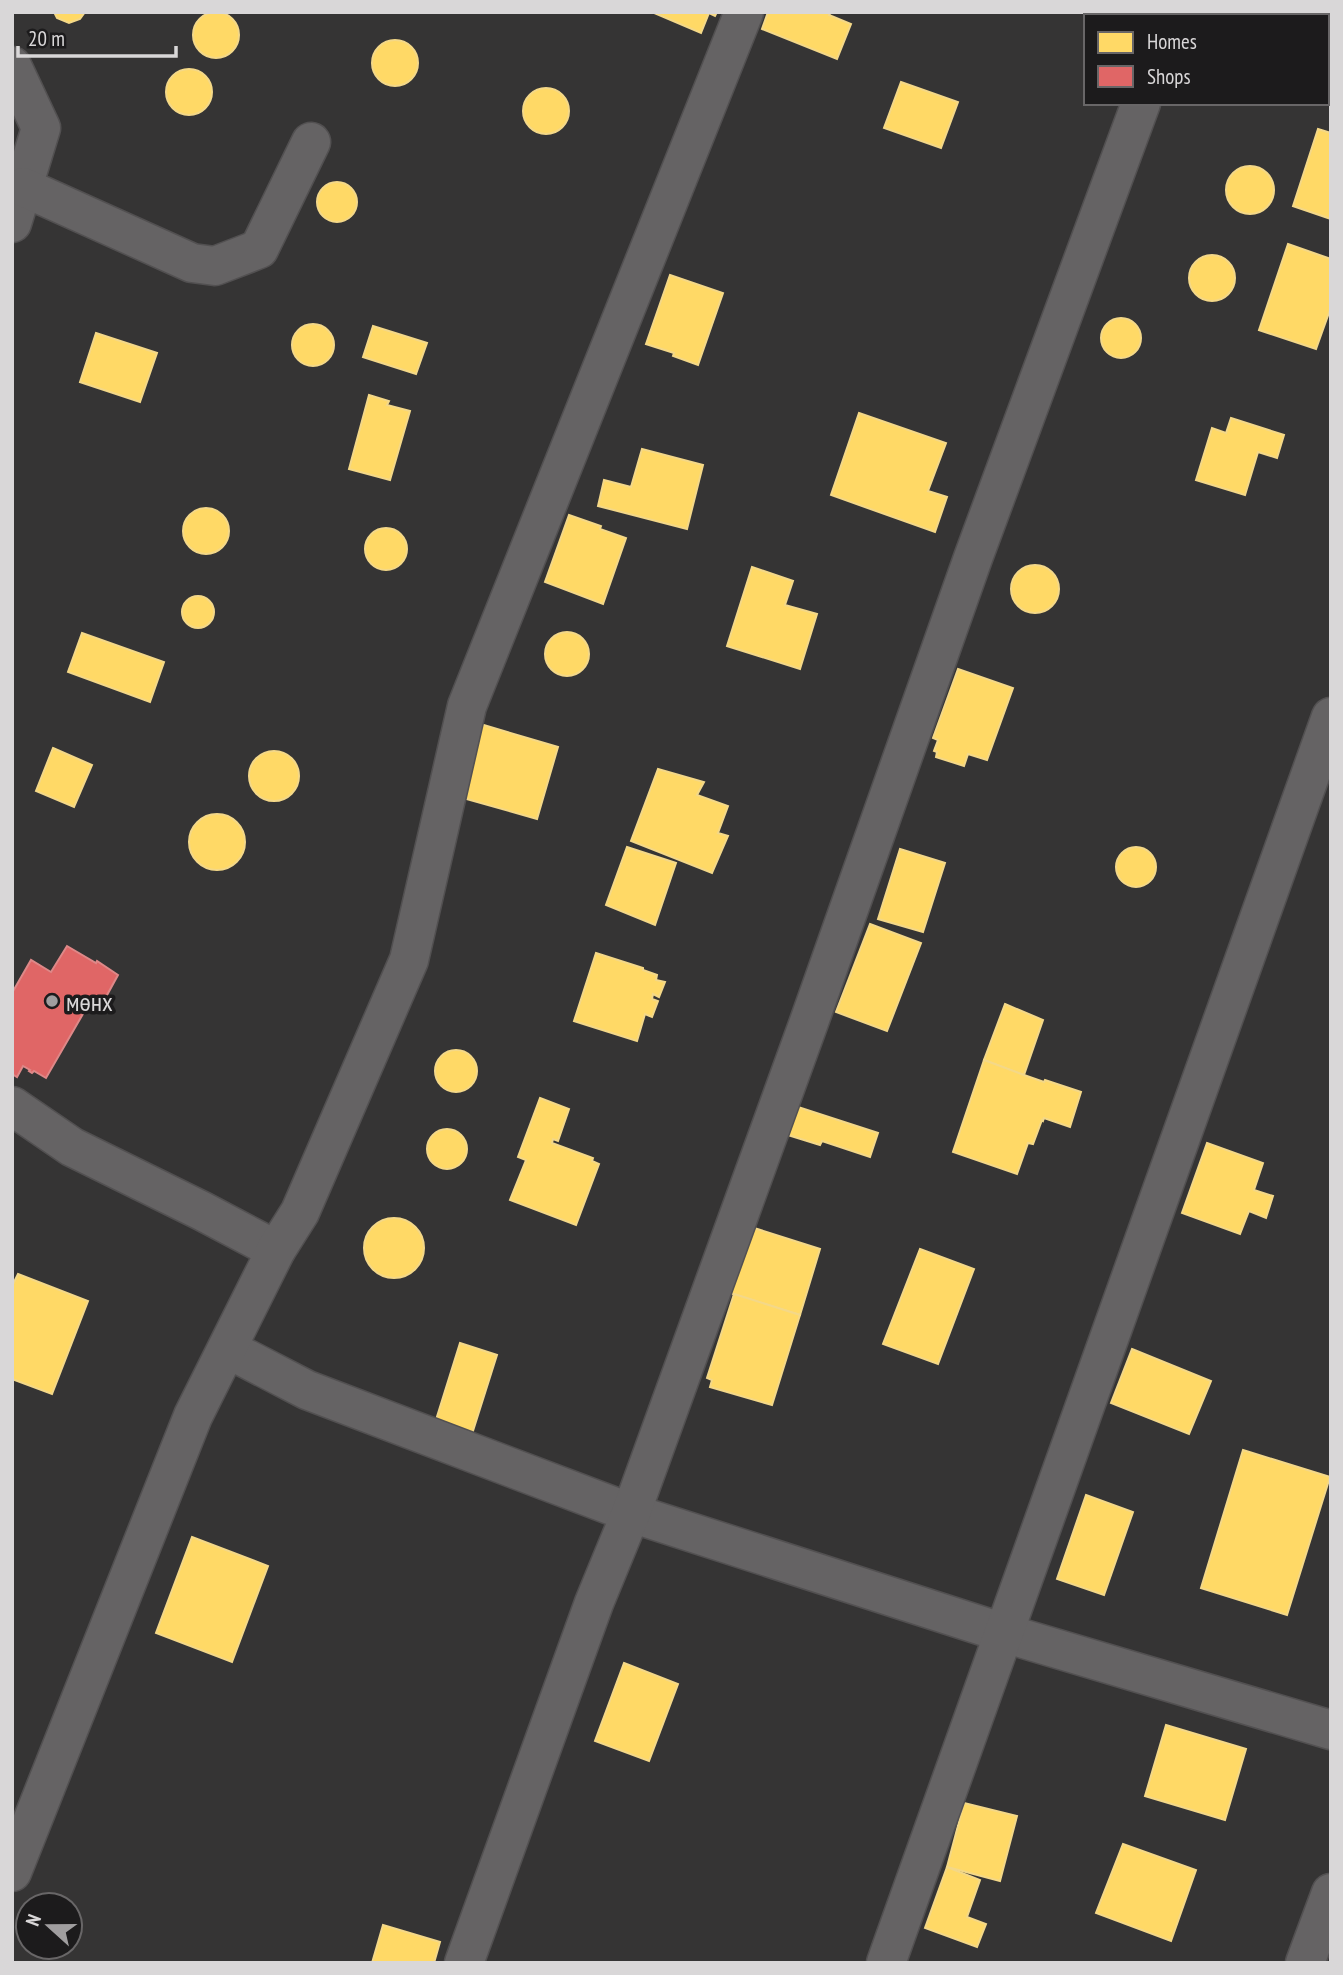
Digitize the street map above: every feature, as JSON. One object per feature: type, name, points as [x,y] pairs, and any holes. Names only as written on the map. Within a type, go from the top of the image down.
[{"type":"street","points":[[12,1872],[193,1416],[276,1250],[300,1212],[409,960],[467,706],[744,12]]},
{"type":"street","points":[[12,66],[41,128],[12,223]]},
{"type":"street","points":[[464,1963],[805,1035],[973,558],[1140,105]]},
{"type":"street","points":[[23,187],[192,263],[215,266],[259,249],[311,142]]},
{"type":"street","points":[[886,1963],[1331,717]]},
{"type":"street","points":[[12,1106],[72,1147],[276,1250]]},
{"type":"street","points":[[228,1349],[307,1390],[631,1513],[1004,1633],[1331,1730]]},
{"type":"street","points":[[1305,1963],[1331,1893]]},
{"type":"building: Homes","points":[[54,12],[85,12],[80,19],[69,23],[57,18]]},
{"type":"building: Homes","points":[[216,12],[232,19],[239,35],[232,51],[216,58],[200,51],[193,35],[200,19]]},
{"type":"building: Homes","points":[[652,12],[717,12],[715,16],[709,13],[701,33]]},
{"type":"building: Homes","points":[[768,12],[831,12],[829,15],[851,24],[837,59],[762,29]]},
{"type":"building: Homes","points":[[395,40],[411,47],[418,63],[411,79],[395,86],[379,79],[372,63],[379,47]]},
{"type":"building: Homes","points":[[189,69],[205,76],[212,92],[205,108],[189,115],[173,108],[166,92],[173,76]]},
{"type":"building: Homes","points":[[901,82],[958,102],[941,148],[884,128]]},
{"type":"building: Homes","points":[[546,88],[562,95],[569,111],[562,127],[546,134],[530,127],[523,111],[530,95]]},
{"type":"building: Homes","points":[[1318,129],[1331,133],[1331,219],[1293,206]]},
{"type":"building: Homes","points":[[1250,166],[1259,167],[1267,173],[1273,181],[1273,199],[1267,207],[1259,213],[1250,214],[1241,213],[1233,207],[1227,199],[1226,190],[1227,181],[1233,173],[1241,167]]},
{"type":"building: Homes","points":[[337,182],[351,188],[357,202],[351,216],[337,222],[323,216],[317,202],[323,188]]},
{"type":"building: Homes","points":[[1288,244],[1331,259],[1331,307],[1316,349],[1259,330]]},
{"type":"building: Homes","points":[[1212,255],[1228,262],[1235,278],[1228,294],[1212,301],[1196,294],[1189,278],[1196,262]]},
{"type":"building: Homes","points":[[670,275],[723,293],[698,365],[673,356],[674,353],[646,344]]},
{"type":"building: Homes","points":[[1121,318],[1135,324],[1141,338],[1135,352],[1121,358],[1107,352],[1101,338],[1107,324]]},
{"type":"building: Homes","points":[[313,324],[328,330],[334,345],[328,360],[313,366],[298,360],[292,345],[298,330]]},
{"type":"building: Homes","points":[[373,326],[427,343],[416,374],[363,357]]},
{"type":"building: Homes","points":[[96,333],[157,353],[140,402],[80,382]]},
{"type":"building: Homes","points":[[369,395],[389,401],[387,405],[410,411],[390,480],[349,469]]},
{"type":"building: Homes","points":[[859,413],[946,443],[928,491],[947,497],[935,532],[831,495]]},
{"type":"building: Homes","points":[[1231,418],[1284,435],[1277,458],[1258,452],[1245,495],[1196,480],[1212,428],[1226,433]]},
{"type":"building: Homes","points":[[642,449],[703,465],[687,529],[598,506],[604,480],[631,487]]},
{"type":"building: Homes","points":[[206,508],[222,515],[229,531],[222,547],[206,554],[190,547],[183,531],[190,515]]},
{"type":"building: Homes","points":[[569,515],[626,538],[603,604],[545,582]]},
{"type":"building: Homes","points":[[386,528],[401,534],[407,549],[401,564],[386,570],[371,564],[365,549],[371,534]]},
{"type":"building: Homes","points":[[1035,565],[1052,572],[1059,589],[1052,606],[1035,613],[1018,606],[1011,589],[1018,572]]},
{"type":"building: Homes","points":[[752,567],[793,581],[785,605],[817,614],[800,669],[727,646]]},
{"type":"building: Homes","points":[[198,596],[210,600],[214,612],[210,624],[198,628],[186,624],[182,612],[186,600]]},
{"type":"building: Homes","points":[[567,632],[583,638],[589,654],[583,670],[567,676],[551,670],[545,654],[551,638]]},
{"type":"building: Homes","points":[[82,633],[164,662],[150,702],[68,672]]},
{"type":"building: Homes","points":[[958,669],[1013,688],[987,760],[968,754],[964,766],[936,757],[937,752],[934,751],[938,740],[933,738]]},
{"type":"building: Homes","points":[[477,723],[558,747],[537,819],[456,796]]},
{"type":"building: Homes","points":[[53,748],[92,765],[74,807],[36,791]]},
{"type":"building: Homes","points":[[274,751],[292,758],[299,776],[292,794],[274,801],[256,794],[249,776],[256,758]]},
{"type":"building: Homes","points":[[658,769],[704,782],[697,795],[728,806],[718,833],[728,836],[712,873],[631,841]]},
{"type":"building: Homes","points":[[212,814],[222,814],[237,822],[243,831],[243,853],[237,862],[222,870],[212,870],[194,858],[189,847],[189,837],[201,819]]},
{"type":"building: Homes","points":[[627,847],[676,863],[655,925],[606,905]]},
{"type":"building: Homes","points":[[1136,847],[1150,853],[1156,867],[1150,881],[1136,887],[1122,881],[1116,867],[1122,853]]},
{"type":"building: Homes","points":[[900,849],[945,863],[923,932],[878,919]]},
{"type":"building: Homes","points":[[870,924],[921,943],[887,1031],[836,1012]]},
{"type":"building: Homes","points":[[596,953],[643,968],[657,975],[656,980],[665,982],[659,997],[653,994],[652,999],[658,1001],[652,1017],[645,1014],[637,1041],[574,1021]]},
{"type":"building: Homes","points":[[1005,1004],[1043,1020],[1024,1075],[984,1060]]},
{"type":"building: Homes","points":[[456,1050],[471,1056],[477,1071],[471,1086],[456,1092],[441,1086],[435,1071],[441,1056]]},
{"type":"building: Homes","points":[[984,1060],[1081,1092],[1070,1127],[1044,1118],[1042,1120],[1033,1144],[1028,1143],[1017,1174],[953,1152]]},
{"type":"building: Homes","points":[[540,1098],[569,1109],[558,1141],[553,1139],[552,1143],[593,1158],[592,1161],[599,1164],[576,1225],[510,1200],[526,1160],[518,1157]]},
{"type":"building: Homes","points":[[798,1107],[878,1133],[870,1157],[822,1141],[820,1145],[788,1135]]},
{"type":"building: Homes","points":[[447,1129],[455,1130],[461,1135],[466,1141],[466,1157],[461,1163],[455,1168],[447,1169],[439,1168],[433,1163],[428,1157],[427,1149],[428,1141],[433,1135],[439,1130]]},
{"type":"building: Homes","points":[[1207,1143],[1263,1163],[1254,1190],[1273,1196],[1266,1218],[1249,1211],[1240,1234],[1182,1213]]},
{"type":"building: Homes","points":[[394,1218],[411,1223],[419,1231],[424,1248],[419,1265],[411,1273],[394,1278],[377,1273],[369,1265],[364,1248],[369,1231],[377,1223]]},
{"type":"building: Homes","points":[[751,1227],[820,1249],[800,1315],[727,1292]]},
{"type":"building: Homes","points":[[920,1249],[974,1269],[938,1364],[883,1344]]},
{"type":"building: Homes","points":[[18,1274],[88,1301],[52,1394],[12,1379],[12,1286]]},
{"type":"building: Homes","points":[[734,1294],[800,1315],[772,1405],[710,1387],[712,1380],[707,1378]]},
{"type":"building: Homes","points":[[460,1343],[497,1355],[472,1434],[435,1423]]},
{"type":"building: Homes","points":[[1132,1349],[1211,1381],[1189,1434],[1111,1403]]},
{"type":"building: Homes","points":[[1243,1450],[1330,1477],[1287,1615],[1201,1588]]},
{"type":"building: Homes","points":[[1086,1495],[1133,1512],[1104,1595],[1057,1579]]},
{"type":"building: Homes","points":[[192,1537],[268,1566],[232,1662],[156,1633]]},
{"type":"building: Homes","points":[[624,1663],[678,1684],[649,1761],[595,1741]]},
{"type":"building: Homes","points":[[1166,1725],[1246,1749],[1225,1820],[1145,1796]]},
{"type":"building: Homes","points":[[964,1803],[1017,1816],[1000,1881],[947,1867]]},
{"type":"building: Homes","points":[[1123,1844],[1196,1870],[1171,1941],[1096,1913]]},
{"type":"building: Homes","points":[[947,1867],[980,1880],[967,1917],[986,1924],[977,1947],[925,1928]]},
{"type":"building: Homes","points":[[383,1925],[440,1942],[434,1963],[372,1963]]},
{"type":"building: Shops","points":[[67,946],[118,975],[101,1006],[91,1000],[46,1078],[23,1066],[17,1077],[12,1074],[12,993],[31,960],[51,972]]},
{"type":"place","name":"мөнх","points":[[52,1001]]}]
